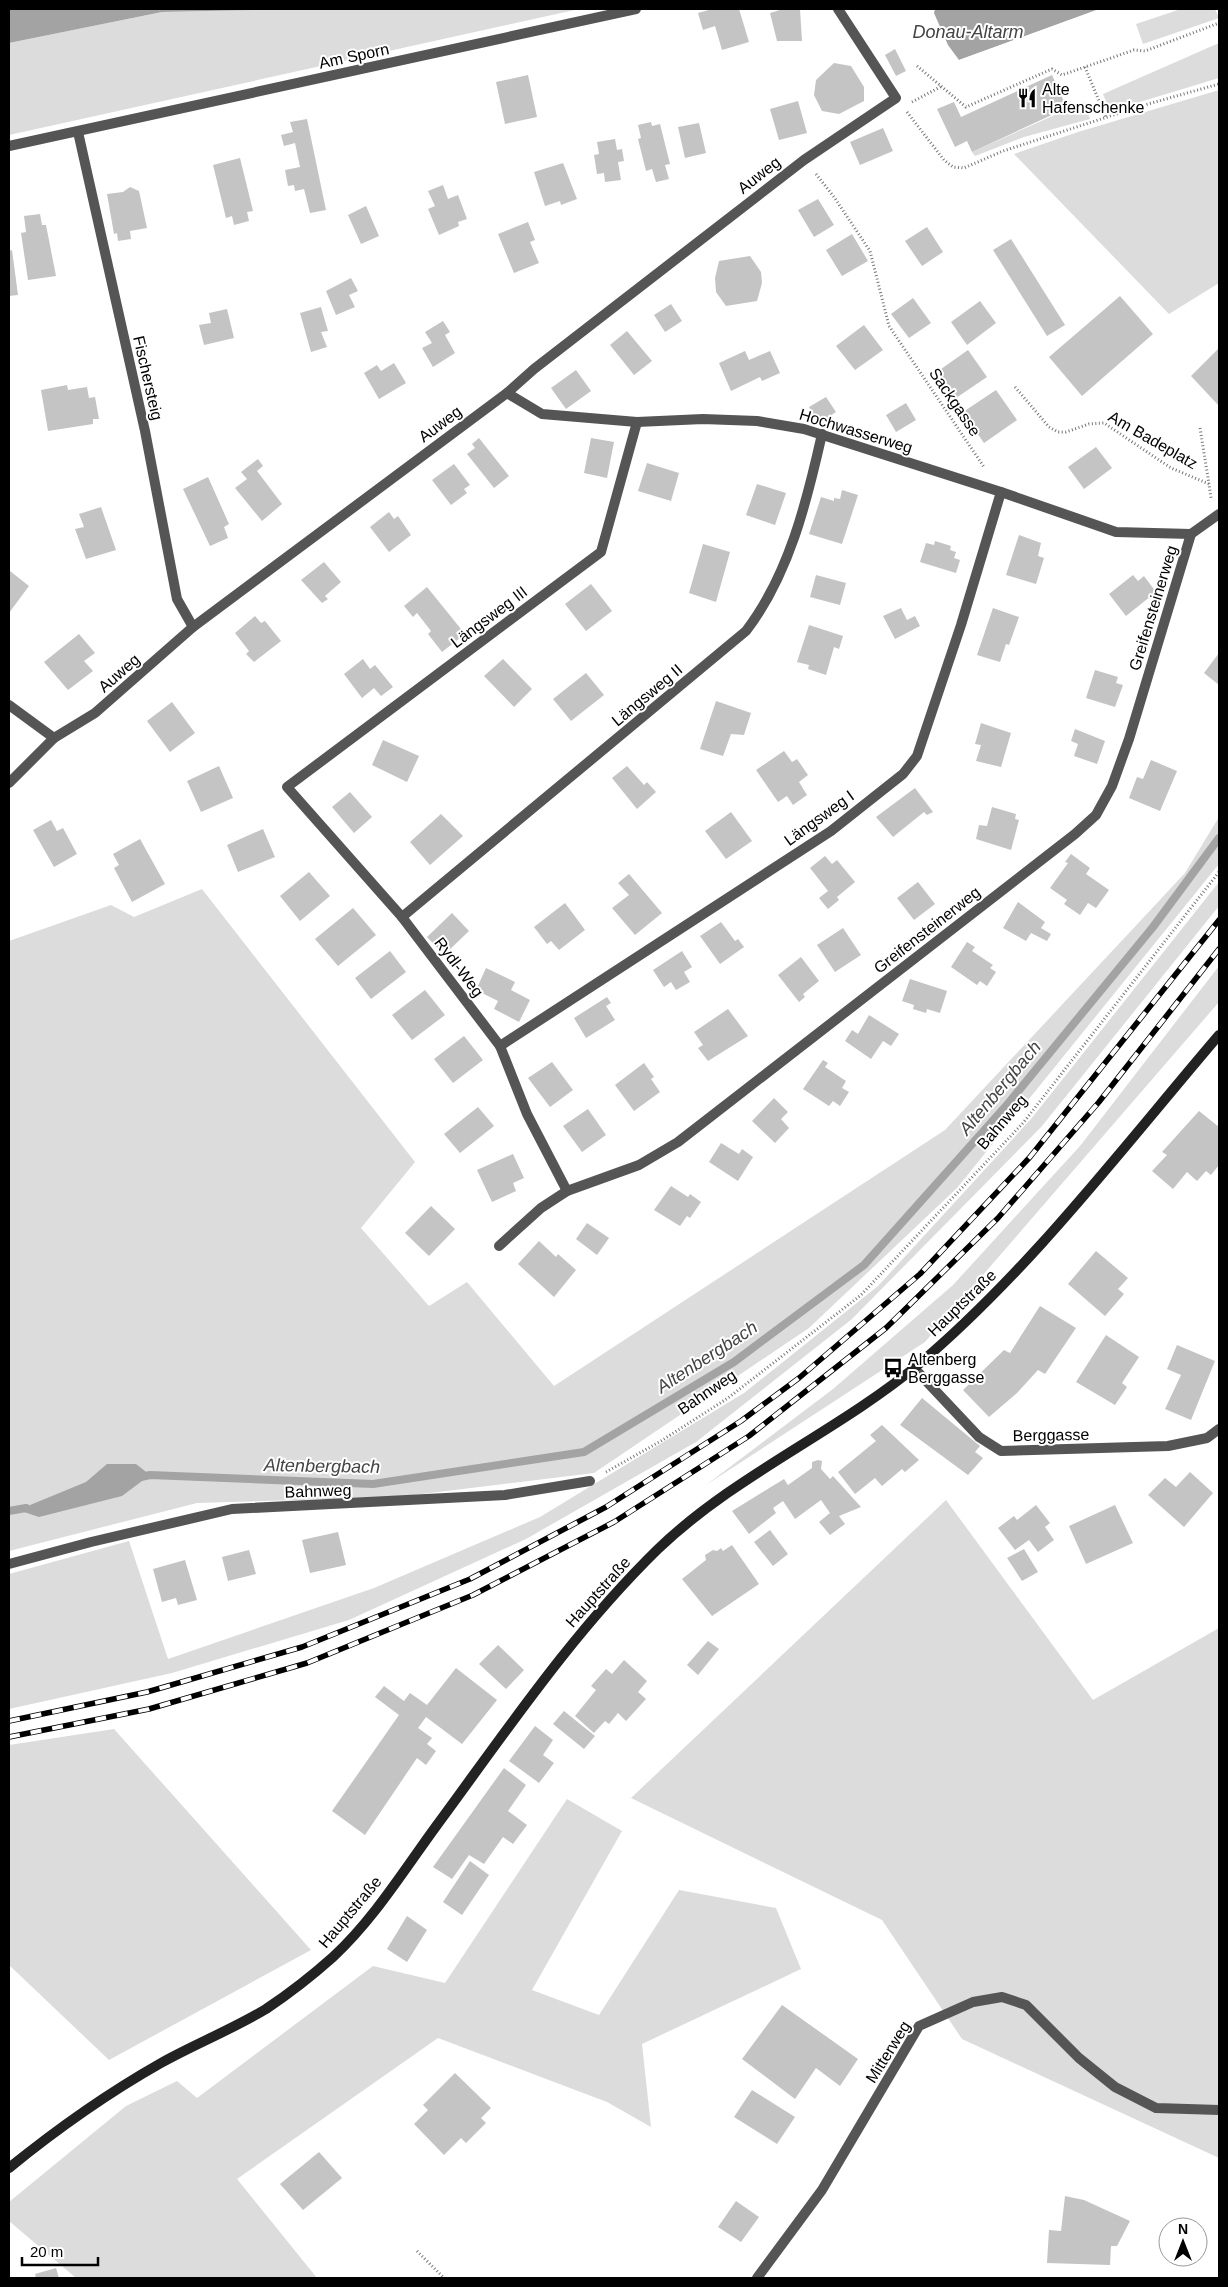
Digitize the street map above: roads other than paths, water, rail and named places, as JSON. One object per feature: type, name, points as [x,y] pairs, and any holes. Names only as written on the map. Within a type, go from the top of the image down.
[{"type":"main road","name":"Hauptstraße","points":[[9,2168],[106,2096],[164,2061],[267,2008],[333,1957],[374,1912],[539,1685],[588,1623],[660,1547],[726,1494],[864,1404],[914,1368],[970,1319],[1019,1269],[1219,1034]]},
{"type":"street","name":"Am Sporn","points":[[9,146],[636,9]]},
{"type":"street","name":"Auweg","points":[[9,783],[54,738],[95,713],[193,627],[507,393],[534,368],[804,160],[896,98],[838,9]]},
{"type":"street","name":"Fischersteig","points":[[78,132],[145,430],[177,599],[193,627]]},
{"type":"street","name":"Hochwasserweg","points":[[507,393],[542,414],[636,422],[757,421],[822,434],[1001,492],[1116,532],[1191,534]]},
{"type":"street","name":"Längsweg III","points":[[287,787],[601,552],[636,422]]},
{"type":"street","name":"Längsweg II","points":[[402,917],[746,631],[761,612],[781,572],[812,478],[822,434]]},
{"type":"street","name":"Längsweg I","points":[[500,1046],[830,831],[903,774],[917,756],[961,625],[1001,492]]},
{"type":"street","name":"Greifensteinerweg","points":[[499,1246],[540,1208],[568,1191],[639,1165],[678,1142],[1060,846],[1096,815],[1112,786],[1129,739],[1191,534],[1217,516]]},
{"type":"street","points":[[9,705],[54,738]]},
{"type":"street","name":"Rydl-Weg","points":[[287,787],[402,917],[500,1046],[527,1114],[568,1191]]},
{"type":"street","name":"Berggasse","points":[[914,1368],[979,1437],[1001,1451],[1168,1446],[1207,1438],[1219,1429]]},
{"type":"street","name":"Bahnweg","points":[[9,1564],[91,1542],[232,1509],[505,1495],[590,1481]]},
{"type":"street","name":"Mitterweg","points":[[757,2278],[822,2190],[919,2026],[973,2002],[1002,1997],[1026,2005],[1079,2058],[1115,2088],[1156,2108],[1219,2110]]},
{"type":"water","points":[[9,9],[306,9],[162,12],[9,43]]},
{"type":"water","name":"Donau-Altarm","points":[[935,9],[1099,9],[959,60],[948,45],[934,13]]},
{"type":"water","points":[[107,1464],[136,1464],[150,1475],[122,1496],[39,1517],[18,1510],[86,1482]]},
{"type":"waterway","name":"Altenbergbach","points":[[141,1477],[150,1475],[373,1484],[584,1452],[734,1362],[864,1265],[1006,1106],[1153,927],[1219,838]]},
{"type":"waterway","name":"Altenbergbach","points":[[9,1511],[26,1508]]},
{"type":"railway","points":[[9,1721],[147,1692],[302,1647],[470,1579],[606,1507],[741,1421],[799,1378],[920,1274],[1030,1157],[1219,920]]},
{"type":"railway","points":[[9,1737],[149,1709],[307,1663],[473,1595],[614,1522],[749,1436],[886,1328],[998,1218],[1099,1102],[1219,949]]},
{"type":"place","name":"Alte Hafenschenke","points":[[1027,98]]},
{"type":"place","name":"Altenberg Berggasse","points":[[893,1368]]}]
